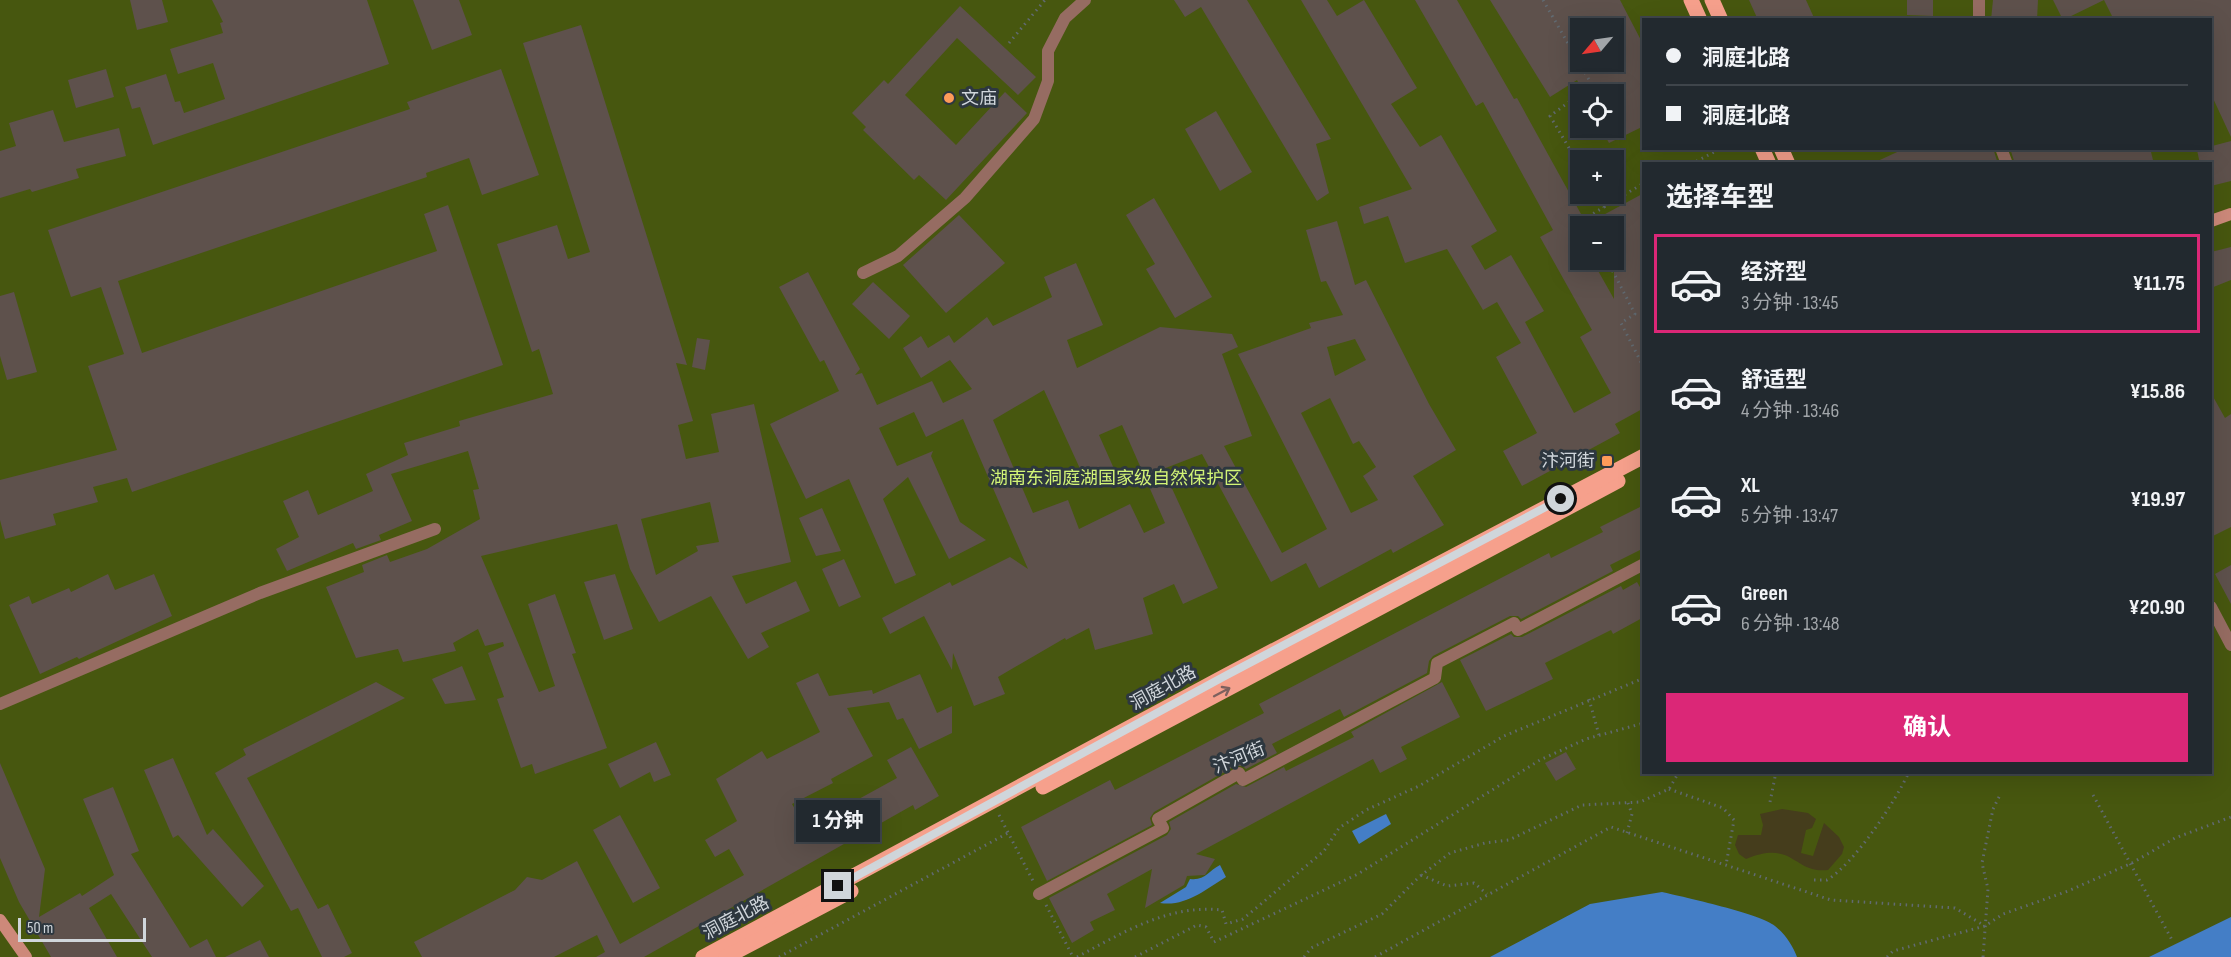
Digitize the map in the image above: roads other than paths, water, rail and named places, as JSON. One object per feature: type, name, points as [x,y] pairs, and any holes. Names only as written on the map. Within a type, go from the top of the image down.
[{"type":"main road","points":[[1691,0],[1699,18]]},
{"type":"main road","points":[[1712,0],[1720,18]]},
{"type":"main road","points":[[2212,221],[2231,214]]},
{"type":"main road","name":"洞庭北路","points":[[703,957],[1225,676],[1642,457]]},
{"type":"main road","name":"洞庭北路","points":[[726,957],[1642,468]]},
{"type":"main road","points":[[0,920],[26,957]]},
{"type":"street","points":[[862,273],[898,256],[965,198],[1034,119],[1048,81],[1048,51],[1065,18],[1084,0]]},
{"type":"street","points":[[1979,0],[1979,18]]},
{"type":"street","points":[[0,704],[260,593],[435,529]]},
{"type":"street","name":"汴河街","points":[[1039,894],[1163,828],[1158,819],[1239,773],[1243,780],[1435,678],[1437,663],[1514,623],[1518,630],[1642,565]]},
{"type":"street","points":[[2212,609],[2231,645]]},
{"type":"water","points":[[1386,814],[1391,824],[1359,844],[1352,831]]},
{"type":"water","points":[[1220,865],[1226,877],[1186,900],[1169,904],[1160,903],[1186,887],[1190,879],[1203,877]]},
{"type":"water","points":[[1662,892],[1722,906],[1767,921],[1785,936],[1797,957],[1490,957],[1590,904]]},
{"type":"water","points":[[2231,917],[2231,957],[2149,957]]},
{"type":"place","name":"文庙","points":[[949,98]]},
{"type":"place","name":"汴河街","points":[[1607,461]]},
{"type":"park label","name":"湖南东洞庭湖国家级自然保护区","points":[[1116,478]]}]
